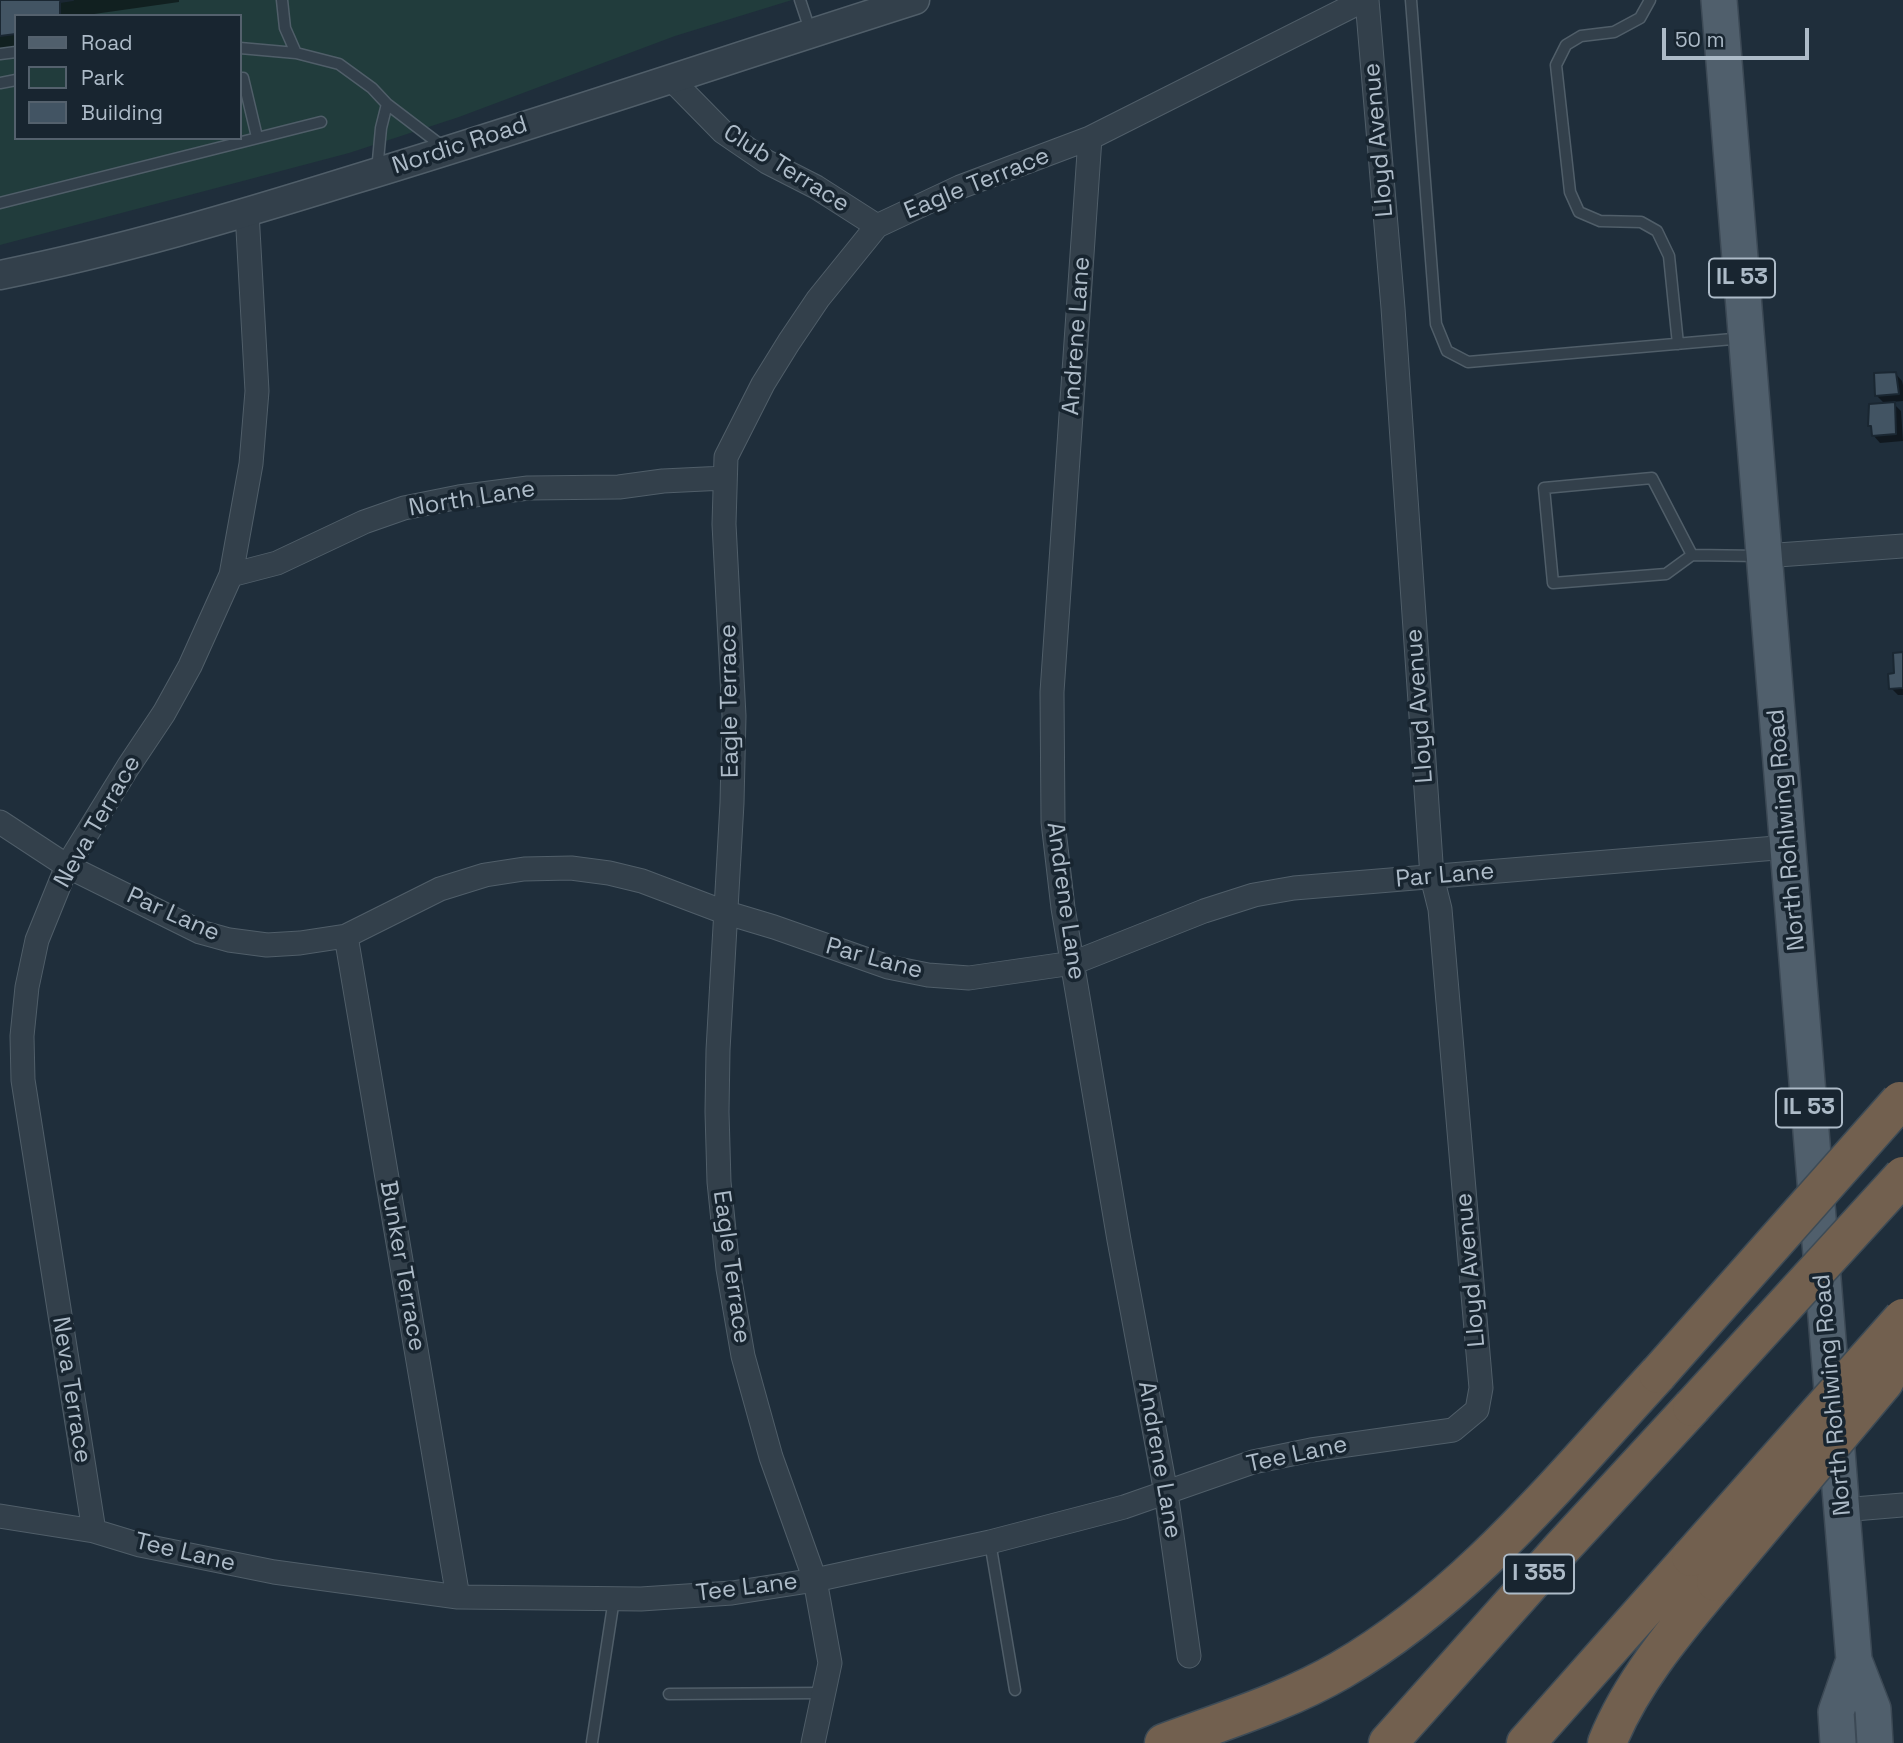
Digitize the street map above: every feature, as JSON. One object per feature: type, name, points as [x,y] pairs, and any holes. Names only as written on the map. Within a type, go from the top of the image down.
[{"type":"highway","points":[[1164,1743],[1309,1687],[1343,1669],[1436,1605],[1530,1513],[1658,1374],[1901,1100]]},
{"type":"highway","name":"I 355","points":[[1388,1743],[1561,1549],[1903,1176]]},
{"type":"highway","points":[[1607,1743],[1636,1688],[1679,1627],[1703,1569],[1903,1318]]},
{"type":"highway","points":[[1526,1743],[1703,1569],[1884,1382],[1903,1345]]},
{"type":"main road","name":"North Rohlwing Road","points":[[1719,0],[1854,1660],[1873,1709],[1875,1743]]},
{"type":"main road","name":"North Rohlwing Road","points":[[1838,1743],[1836,1712],[1854,1660]]},
{"type":"street","name":"Nordic Road","points":[[0,275],[88,256],[377,173],[915,0]]},
{"type":"street","name":"Eagle Terrace","points":[[814,1743],[830,1663],[815,1580],[760,1421],[744,1356],[728,1269],[719,1182],[717,1112],[734,716],[724,524],[726,457],[763,384],[818,299],[877,226],[960,187],[1090,138],[1366,0]]},
{"type":"street","name":"Lloyd Avenue","points":[[1366,0],[1394,322],[1432,877],[1440,909],[1481,1388],[1477,1410]]},
{"type":"street","name":"Club Terrace","points":[[670,78],[723,132],[767,162],[816,187],[877,226]]},
{"type":"street","name":"Andrene Lane","points":[[1090,138],[1052,692],[1053,821],[1063,908],[1119,1240],[1166,1493],[1189,1656]]},
{"type":"street","name":"Neva Terrace","points":[[93,1531],[23,1080],[22,1036],[27,987],[37,940],[67,866],[164,713],[190,666],[231,575],[251,464],[257,391],[247,212]]},
{"type":"street","name":"North Lane","points":[[231,575],[277,563],[364,522],[404,508],[459,497],[527,488],[618,487],[663,481],[725,478]]},
{"type":"street","points":[[1764,556],[1903,547]]},
{"type":"street","name":"Par Lane","points":[[0,822],[67,866],[200,932],[229,940],[267,945],[346,936],[440,890],[485,875],[524,869],[571,868],[642,881],[866,960],[928,975],[969,978],[1073,963],[1204,911],[1254,895],[1294,888],[1788,847]]},
{"type":"street","name":"Bunker Terrace","points":[[346,936],[458,1597]]},
{"type":"street","name":"Tee Lane","points":[[0,1516],[93,1531],[140,1545],[274,1572],[458,1597],[614,1599],[732,1593],[815,1580],[990,1542],[1124,1507],[1253,1462],[1323,1448],[1453,1430],[1477,1410]]},
{"type":"street","points":[[1842,1510],[1903,1505]]},
{"type":"lane","points":[[282,0],[285,29],[296,53]]},
{"type":"lane","points":[[800,0],[811,33]]},
{"type":"lane","points":[[1412,0],[1436,324],[1447,351],[1468,362],[1746,337]]},
{"type":"lane","points":[[1650,0],[1640,18],[1614,32],[1581,36],[1566,45],[1556,65],[1570,192],[1578,212],[1600,221],[1642,222],[1657,231],[1669,256],[1678,344]]},
{"type":"lane","points":[[242,48],[296,53],[339,64],[449,150]]},
{"type":"lane","points":[[242,78],[257,137]]},
{"type":"lane","points":[[377,173],[381,128],[387,104]]},
{"type":"lane","points":[[0,203],[321,122]]},
{"type":"lane","points":[[1692,555],[1652,478],[1544,488],[1553,583],[1667,574],[1692,555],[1764,556]]},
{"type":"lane","points":[[990,1542],[1015,1690]]},
{"type":"lane","points":[[592,1742],[614,1599]]},
{"type":"lane","points":[[669,1693],[824,1693]]},
{"type":"green space","points":[[0,0],[792,0],[675,36],[459,117],[349,153],[0,245]]},
{"type":"building","points":[[0,0],[73,0],[60,2],[60,14],[14,14],[14,34],[0,36]]},
{"type":"building","points":[[1896,372],[1899,394],[1875,396],[1874,373]]},
{"type":"building","points":[[1895,402],[1896,434],[1872,436],[1871,426],[1868,426],[1869,404]]},
{"type":"building","points":[[1903,652],[1903,688],[1889,689],[1888,674],[1894,673],[1893,653]]}]
